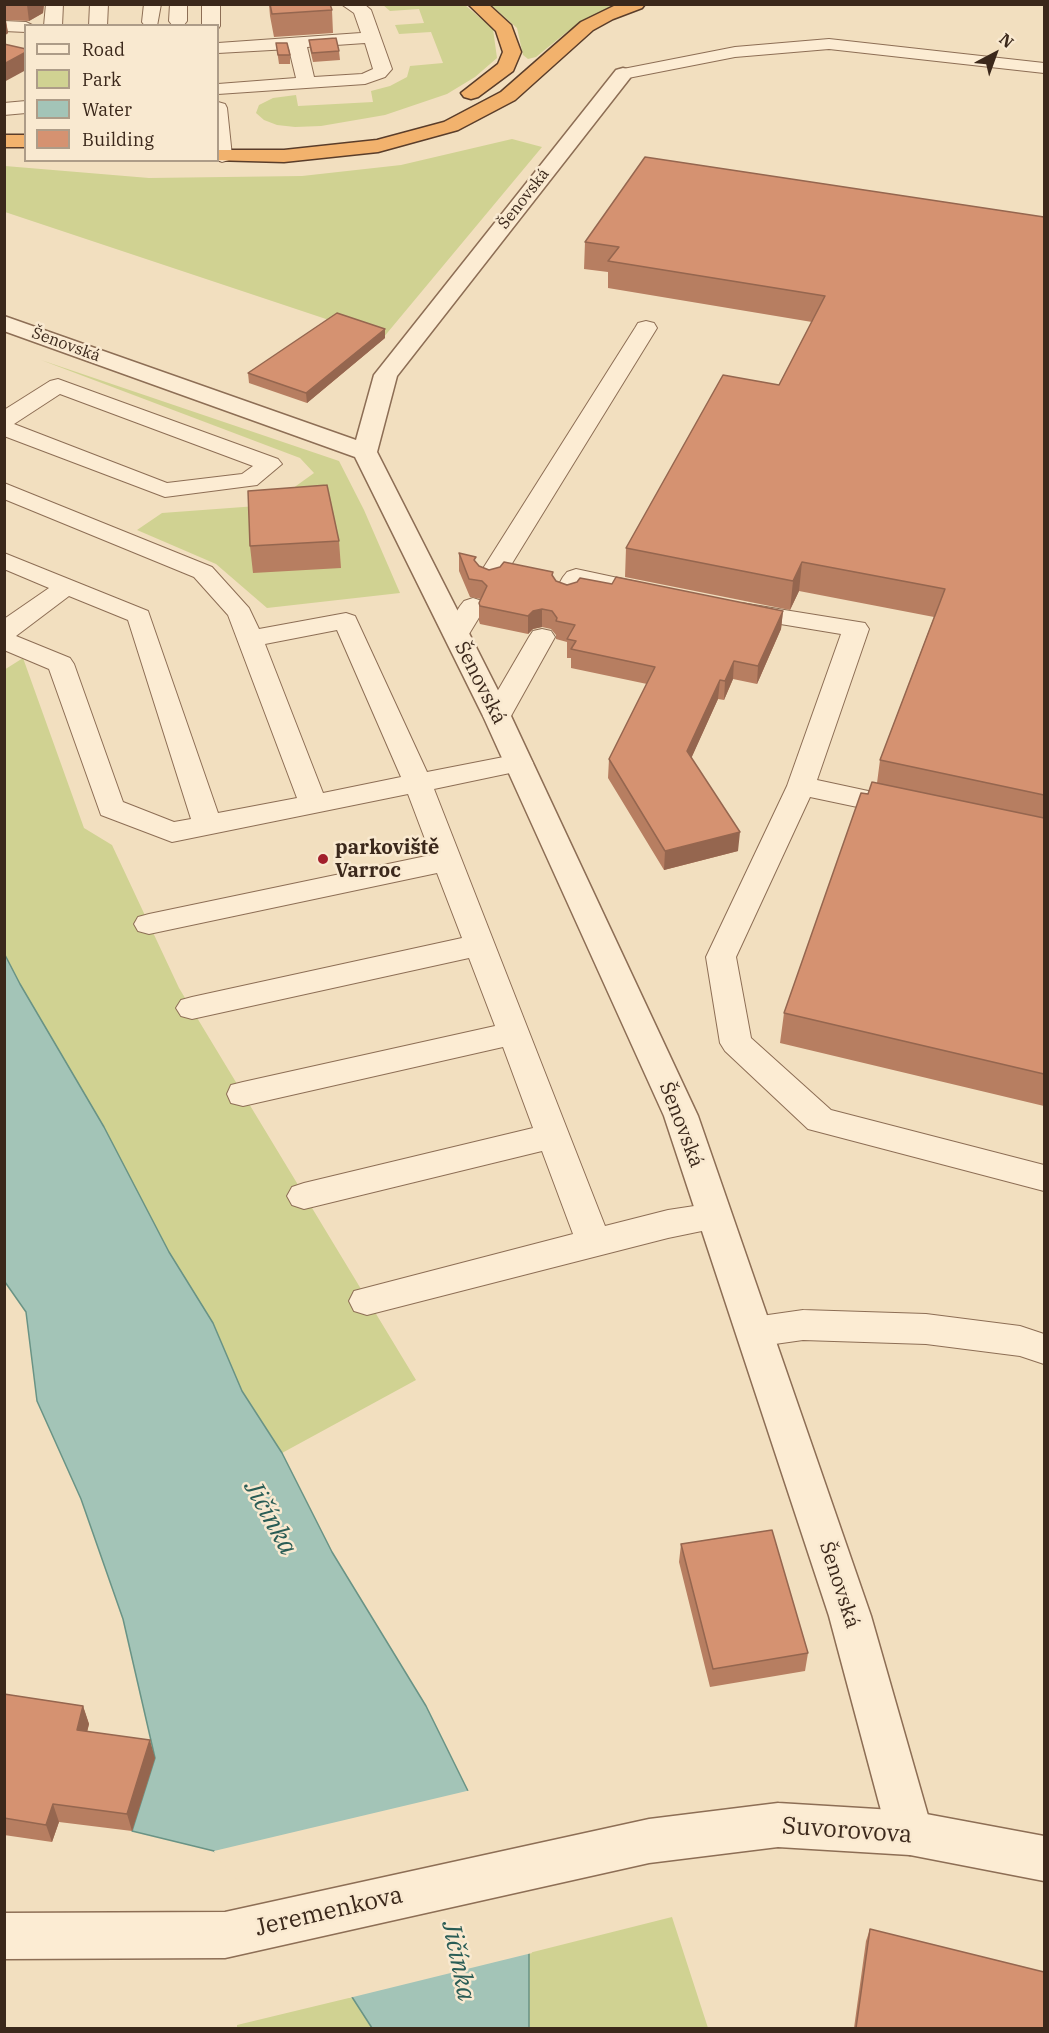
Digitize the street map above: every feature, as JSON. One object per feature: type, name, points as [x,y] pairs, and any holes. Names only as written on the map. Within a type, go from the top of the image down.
[{"type":"highway","points":[[457,100],[488,82],[506,67],[511,57],[511,45],[505,29],[477,4]]},
{"type":"highway","points":[[220,149],[284,156],[378,146],[451,126],[508,96],[582,30],[607,15],[636,4]]},
{"type":"highway","points":[[220,149],[354,130]]},
{"type":"highway","points":[[4,141],[24,141]]},
{"type":"highway","points":[[4,155],[24,155]]},
{"type":"street","name":"Šenovská","points":[[623,74],[386,375],[365,452],[497,716],[681,1116],[850,1616],[910,1833]]},
{"type":"street","name":"Šenovská","points":[[4,323],[365,452]]},
{"type":"street","name":"Suvorovova","points":[[649,1841],[778,1825],[910,1833],[1044,1859]]},
{"type":"street","name":"Jeremenkova","points":[[4,1936],[225,1935],[649,1841]]},
{"type":"lane","points":[[53,24],[55,4]]},
{"type":"lane","points":[[98,24],[99,4]]},
{"type":"lane","points":[[151,22],[153,4]]},
{"type":"lane","points":[[210,4],[211,24]]},
{"type":"lane","points":[[219,89],[365,79],[379,73],[382,69],[363,10],[349,4]]},
{"type":"lane","points":[[4,26],[24,27]]},
{"type":"lane","points":[[219,48],[373,38]]},
{"type":"lane","points":[[297,43],[306,83]]},
{"type":"lane","points":[[623,74],[735,52],[829,44],[1044,68]]},
{"type":"lane","points":[[4,109],[24,106]]},
{"type":"lane","points":[[219,128],[220,149]]},
{"type":"lane","points":[[490,578],[646,328]]},
{"type":"lane","points":[[4,420],[58,386],[270,464],[249,480],[165,490],[4,428]]},
{"type":"lane","points":[[4,490],[203,572],[240,613],[314,805]]},
{"type":"lane","points":[[4,560],[139,616],[208,826]]},
{"type":"lane","points":[[567,593],[576,577],[682,599]]},
{"type":"lane","points":[[4,632],[67,586]]},
{"type":"lane","points":[[456,634],[473,606]]},
{"type":"lane","points":[[716,606],[772,618],[856,629],[801,786],[721,957],[736,1043],[820,1120],[1044,1178]]},
{"type":"lane","points":[[250,639],[346,621],[418,783],[594,1243]]},
{"type":"lane","points":[[497,716],[543,637]]},
{"type":"lane","points":[[4,640],[61,664],[111,808],[172,832],[519,763]]},
{"type":"lane","points":[[801,786],[928,813]]},
{"type":"lane","points":[[149,924],[448,861]]},
{"type":"lane","points":[[192,1008],[480,945]]},
{"type":"lane","points":[[243,1094],[514,1033]]},
{"type":"lane","points":[[304,1196],[554,1136]]},
{"type":"lane","points":[[367,1301],[668,1224],[714,1216]]},
{"type":"lane","points":[[754,1332],[803,1325],[926,1329],[1020,1341],[1044,1349]]},
{"type":"green space","points":[[383,5],[465,5],[493,29],[497,58],[475,77],[447,94],[385,115],[321,126],[295,127],[277,125],[264,120],[256,113],[259,105],[273,98],[296,95],[298,106],[373,102],[371,91],[390,86],[407,77],[410,66],[443,63],[431,32],[399,34],[395,25],[424,23],[419,9],[390,11]]},
{"type":"green space","points":[[491,5],[622,5],[609,8],[568,31],[536,57],[528,59],[523,55],[517,28]]},
{"type":"green space","points":[[512,139],[542,147],[383,338],[5,212],[5,166],[149,178],[302,176],[401,165]]},
{"type":"green space","points":[[41,360],[339,461],[364,510],[400,593],[267,608],[216,564],[137,530],[162,513],[257,506],[278,499],[314,473],[300,458]]},
{"type":"green space","points":[[23,658],[84,828],[112,845],[179,988],[416,1380],[282,1453],[242,1391],[5,961],[4,670]]},
{"type":"green space","points":[[672,1917],[708,2028],[529,2028],[529,1953]]},
{"type":"green space","points":[[353,1997],[372,2028],[237,2028],[237,2025]]},
{"type":"water","name":"Jičínka","points":[[4,953],[104,1127],[169,1252],[213,1323],[242,1391],[282,1453],[332,1552],[426,1706],[468,1791],[529,1953],[529,2028],[372,2028],[352,1997],[214,1851],[132,1831],[155,1758],[123,1619],[81,1499],[37,1401],[26,1312],[5,1282]]},
{"type":"pier","points":[[471,1790],[532,1953],[349,1998],[215,1856],[214,1851]]},
{"type":"building","points":[[270,4],[330,4],[332,10],[272,14]]},
{"type":"building","points":[[336,38],[339,51],[312,53],[309,40]]},
{"type":"building","points":[[276,43],[287,43],[290,55],[278,55]]},
{"type":"building","points":[[4,44],[24,49],[24,53],[4,64]]},
{"type":"building","points":[[645,157],[1044,217],[1044,795],[880,760],[945,589],[802,562],[793,581],[626,548],[723,375],[779,385],[825,296],[608,261],[619,247],[585,242]]},
{"type":"building","points":[[337,313],[385,329],[306,393],[248,373]]},
{"type":"building","points":[[327,485],[339,541],[250,546],[248,491]]},
{"type":"building","points":[[459,553],[476,557],[474,560],[479,566],[489,570],[500,567],[504,562],[553,572],[552,575],[556,581],[567,585],[577,582],[580,578],[612,584],[616,577],[783,611],[758,666],[734,661],[725,681],[720,680],[687,751],[740,832],[665,851],[609,759],[655,667],[571,649],[576,641],[567,639],[575,625],[556,621],[557,618],[552,611],[542,609],[533,611],[528,616],[480,606],[479,603],[487,586],[482,581],[469,579]]},
{"type":"building","points":[[872,782],[1044,818],[1044,1074],[784,1013],[861,793],[868,794]]},
{"type":"building","points":[[772,1530],[808,1653],[713,1669],[681,1544]]},
{"type":"building","points":[[4,1694],[83,1706],[77,1730],[150,1740],[127,1814],[53,1804],[46,1825],[4,1818]]},
{"type":"building","points":[[870,1929],[1044,1972],[1044,2028],[856,2028]]},
{"type":"place","name":"parkoviště Varroc","points":[[323,859]]}]
